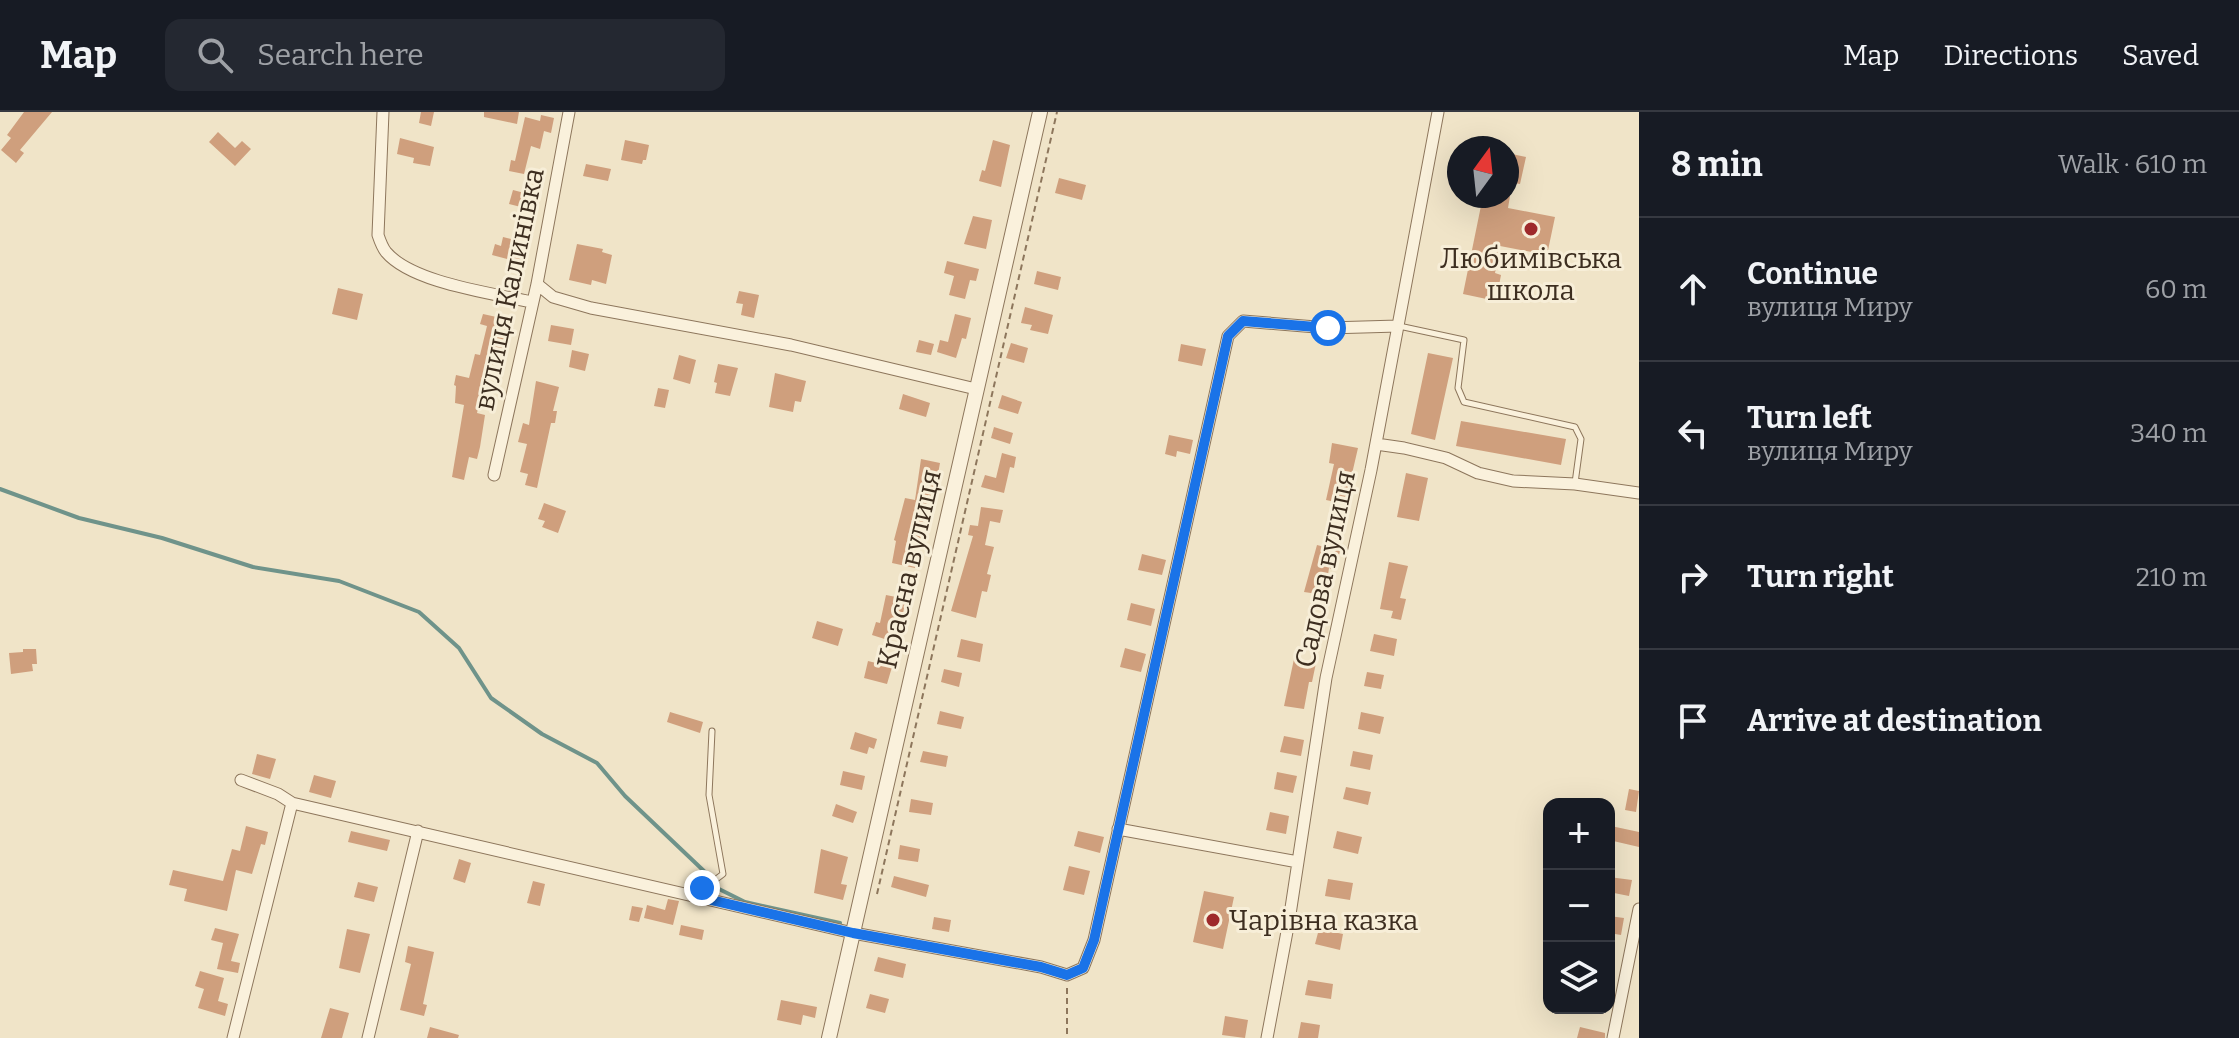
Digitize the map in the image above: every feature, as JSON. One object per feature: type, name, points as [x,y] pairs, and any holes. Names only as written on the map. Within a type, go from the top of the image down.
[{"type":"street","points":[[383,112],[378,235],[384,250],[398,263],[422,276],[531,302]]},
{"type":"street","name":"вулиця Калинівка","points":[[494,475],[537,284],[569,112]]},
{"type":"street","name":"Красна вулиця","points":[[829,1038],[1040,112]]},
{"type":"street","name":"Садова вулиця","points":[[1267,1038],[1326,678],[1376,444],[1438,112]]},
{"type":"street","points":[[537,284],[553,297],[591,308],[791,345],[976,389]]},
{"type":"street","points":[[241,780],[278,794],[292,803],[853,933],[1041,967],[1067,975],[1083,968],[1094,940],[1228,336],[1243,321],[1328,328],[1398,326]]},
{"type":"street","points":[[1376,444],[1446,458],[1478,473],[1513,481],[1575,484],[1639,493]]},
{"type":"street","points":[[233,1038],[292,803]]},
{"type":"street","points":[[1118,829],[1298,862]]},
{"type":"street","points":[[368,1038],[418,831]]},
{"type":"street","points":[[1613,1038],[1639,909]]},
{"type":"lane","points":[[1398,326],[1464,340],[1458,388],[1464,402],[1575,427],[1581,439],[1575,484]]},
{"type":"lane","points":[[694,896],[723,874],[709,795],[712,731]]},
{"type":"path","points":[[877,894],[1057,112]]},
{"type":"path","points":[[1067,975],[1067,1038]]},
{"type":"building","points":[[24,112],[52,112],[20,150],[24,153],[16,163],[1,150],[11,138],[7,135]]},
{"type":"building","points":[[421,112],[434,112],[431,126],[419,123]]},
{"type":"building","points":[[484,112],[519,112],[517,124],[484,117]]},
{"type":"building","points":[[541,115],[554,118],[551,133],[544,131],[540,149],[531,146],[524,174],[509,171],[511,160],[515,161],[525,117],[540,121]]},
{"type":"building","points":[[218,132],[235,148],[242,141],[251,149],[235,166],[209,142]]},
{"type":"building","points":[[400,138],[434,147],[430,166],[413,163],[414,158],[397,154]]},
{"type":"building","points":[[625,140],[649,145],[642,164],[621,160]]},
{"type":"building","points":[[993,140],[1010,145],[1001,187],[979,181],[982,170],[985,171]]},
{"type":"building","points":[[1519,156],[1526,157],[1519,184]]},
{"type":"building","points":[[586,164],[611,169],[608,181],[583,176]]},
{"type":"building","points":[[1059,178],[1086,185],[1082,200],[1055,193]]},
{"type":"building","points":[[513,190],[532,195],[529,209],[509,204]]},
{"type":"building","points":[[1481,208],[1508,208],[1555,217],[1547,255],[1500,246],[1495,273],[1501,275],[1496,301],[1463,294]]},
{"type":"building","points":[[973,216],[992,220],[986,249],[964,244]]},
{"type":"building","points":[[503,237],[515,240],[512,249],[522,251],[519,262],[492,255],[495,244],[501,246]]},
{"type":"building","points":[[577,244],[603,249],[602,252],[612,255],[606,284],[592,280],[591,285],[569,280]]},
{"type":"building","points":[[947,261],[979,269],[976,281],[970,280],[965,299],[949,295],[954,276],[944,273]]},
{"type":"building","points":[[1037,271],[1061,277],[1058,290],[1034,284]]},
{"type":"building","points":[[338,288],[363,294],[357,320],[332,314]]},
{"type":"building","points":[[739,291],[759,295],[754,318],[741,315],[743,304],[736,303]]},
{"type":"building","points":[[1025,307],[1053,315],[1048,334],[1030,330],[1032,325],[1021,323]]},
{"type":"building","points":[[483,314],[501,318],[496,334],[508,337],[503,356],[497,354],[482,392],[477,413],[485,415],[480,447],[477,459],[469,457],[464,480],[452,477],[464,405],[455,403],[454,385],[456,375],[469,378],[475,354],[480,355],[487,326],[480,324]]},
{"type":"building","points":[[955,314],[971,318],[966,339],[962,338],[956,358],[937,352],[940,340],[948,342]]},
{"type":"building","points":[[551,325],[574,329],[571,345],[548,341]]},
{"type":"building","points":[[919,340],[934,344],[931,355],[916,352]]},
{"type":"building","points":[[1011,343],[1028,348],[1024,363],[1006,358]]},
{"type":"building","points":[[1181,344],[1206,349],[1202,366],[1178,361]]},
{"type":"building","points":[[572,350],[589,354],[585,371],[569,367]]},
{"type":"building","points":[[1428,353],[1453,358],[1435,440],[1411,434]]},
{"type":"building","points":[[679,355],[696,360],[690,384],[673,379]]},
{"type":"building","points":[[718,364],[738,368],[730,396],[715,393]]},
{"type":"building","points":[[775,373],[806,381],[801,402],[795,401],[793,412],[769,407]]},
{"type":"building","points":[[536,381],[559,387],[553,411],[557,411],[555,423],[551,423],[537,488],[525,485],[528,474],[520,472],[527,444],[518,442],[523,423],[529,425]]},
{"type":"building","points":[[658,388],[669,390],[665,408],[654,406]]},
{"type":"building","points":[[903,394],[930,403],[926,417],[899,409]]},
{"type":"building","points":[[1002,395],[1022,402],[1018,414],[998,408]]},
{"type":"building","points":[[1461,421],[1566,439],[1561,465],[1456,446]]},
{"type":"building","points":[[994,427],[1013,433],[1010,444],[991,438]]},
{"type":"building","points":[[1169,435],[1193,440],[1190,454],[1177,451],[1176,457],[1165,454]]},
{"type":"building","points":[[1332,443],[1358,448],[1345,504],[1326,500],[1334,464],[1329,463]]},
{"type":"building","points":[[1002,453],[1016,457],[1014,468],[1010,467],[1004,493],[981,487],[985,475],[996,478]]},
{"type":"building","points":[[921,459],[940,463],[934,496],[928,495],[915,568],[892,563],[894,540],[905,498],[915,500]]},
{"type":"building","points":[[1406,473],[1428,478],[1419,521],[1397,517]]},
{"type":"building","points":[[544,503],[566,511],[558,533],[542,527],[545,521],[538,519]]},
{"type":"building","points":[[981,507],[1003,510],[1000,523],[990,521],[985,545],[994,547],[987,574],[991,575],[987,592],[982,591],[976,618],[951,611],[973,536],[968,535],[970,525],[978,526]]},
{"type":"building","points":[[1317,545],[1340,551],[1335,570],[1329,568],[1325,595],[1304,592]]},
{"type":"building","points":[[1142,554],[1166,560],[1162,575],[1138,570]]},
{"type":"building","points":[[1389,562],[1408,566],[1400,598],[1406,599],[1401,620],[1391,618],[1393,611],[1380,609]]},
{"type":"building","points":[[886,595],[906,599],[891,641],[872,635],[876,622],[880,623]]},
{"type":"building","points":[[1131,603],[1155,609],[1151,626],[1127,620]]},
{"type":"building","points":[[817,621],[843,629],[838,646],[812,638]]},
{"type":"building","points":[[1374,634],[1397,639],[1394,656],[1370,651]]},
{"type":"building","points":[[961,639],[983,644],[980,662],[957,657]]},
{"type":"building","points":[[1125,648],[1146,654],[1141,672],[1120,667]]},
{"type":"building","points":[[23,649],[36,649],[37,664],[32,664],[33,671],[11,674],[9,653],[23,652]]},
{"type":"building","points":[[1294,659],[1316,663],[1304,709],[1284,706]]},
{"type":"building","points":[[868,661],[892,667],[887,684],[864,678]]},
{"type":"building","points":[[944,669],[962,673],[959,687],[941,682]]},
{"type":"building","points":[[1367,672],[1384,675],[1381,689],[1364,686]]},
{"type":"building","points":[[940,711],[964,717],[961,729],[937,724]]},
{"type":"building","points":[[670,712],[703,722],[700,733],[667,722]]},
{"type":"building","points":[[1361,712],[1384,717],[1380,734],[1358,729]]},
{"type":"building","points":[[855,732],[877,739],[874,749],[869,747],[867,754],[850,749]]},
{"type":"building","points":[[1284,736],[1304,740],[1301,756],[1280,752]]},
{"type":"building","points":[[923,751],[948,756],[946,767],[920,762]]},
{"type":"building","points":[[1353,751],[1373,755],[1370,770],[1350,766]]},
{"type":"building","points":[[257,754],[276,759],[270,779],[252,774]]},
{"type":"building","points":[[843,771],[865,776],[862,790],[840,785]]},
{"type":"building","points":[[1277,772],[1297,776],[1293,793],[1274,789]]},
{"type":"building","points":[[314,775],[336,781],[331,798],[309,792]]},
{"type":"building","points":[[1346,787],[1371,792],[1368,805],[1343,799]]},
{"type":"building","points":[[1629,789],[1639,791],[1636,812],[1625,810]]},
{"type":"building","points":[[911,799],[933,803],[931,815],[909,812]]},
{"type":"building","points":[[836,804],[857,812],[853,823],[832,816]]},
{"type":"building","points":[[1270,812],[1289,816],[1286,834],[1266,830]]},
{"type":"building","points":[[246,826],[268,832],[252,874],[236,870],[227,911],[184,901],[187,889],[169,885],[173,870],[223,881],[232,849],[240,851]]},
{"type":"building","points":[[1615,827],[1639,832],[1639,847],[1615,841]]},
{"type":"building","points":[[351,831],[390,840],[387,851],[348,842]]},
{"type":"building","points":[[1078,831],[1104,837],[1100,853],[1074,846]]},
{"type":"building","points":[[1337,831],[1362,837],[1358,854],[1333,848]]},
{"type":"building","points":[[900,845],[920,849],[918,862],[898,859]]},
{"type":"building","points":[[821,849],[848,857],[841,884],[847,885],[843,900],[814,893]]},
{"type":"building","points":[[459,859],[471,863],[465,883],[453,879]]},
{"type":"building","points":[[1069,866],[1090,871],[1084,895],[1063,890]]},
{"type":"building","points":[[894,876],[929,885],[926,897],[891,887]]},
{"type":"building","points":[[1615,878],[1632,880],[1629,896],[1615,893]]},
{"type":"building","points":[[1328,879],[1353,883],[1350,900],[1325,896]]},
{"type":"building","points":[[533,881],[545,884],[540,906],[527,903]]},
{"type":"building","points":[[358,882],[378,887],[374,902],[354,897]]},
{"type":"building","name":"Чарівна казка","points":[[1204,891],[1234,897],[1223,949],[1193,942]]},
{"type":"building","points":[[668,899],[679,901],[673,925],[644,918],[647,905],[665,910]]},
{"type":"building","points":[[632,906],[643,908],[639,922],[629,920]]},
{"type":"building","points":[[934,917],[951,920],[949,932],[932,929]]},
{"type":"building","points":[[1615,917],[1624,918],[1621,935],[1615,934]]},
{"type":"building","points":[[681,925],[704,930],[702,940],[679,935]]},
{"type":"building","points":[[215,928],[239,934],[231,961],[240,963],[238,973],[217,969],[223,943],[211,940]]},
{"type":"building","points":[[347,929],[370,934],[360,973],[339,968]]},
{"type":"building","points":[[1319,929],[1343,934],[1340,950],[1315,944]]},
{"type":"building","points":[[408,946],[434,952],[423,1004],[427,1005],[424,1016],[400,1010],[411,964],[405,962]]},
{"type":"building","points":[[878,957],[906,964],[903,978],[874,971]]},
{"type":"building","points":[[200,971],[224,978],[218,1001],[228,1004],[225,1016],[198,1008],[204,989],[195,986]]},
{"type":"building","points":[[1308,980],[1333,984],[1331,999],[1305,995]]},
{"type":"building","points":[[870,994],[889,999],[885,1013],[866,1008]]},
{"type":"building","points":[[781,1000],[817,1007],[815,1018],[803,1015],[801,1025],[777,1020]]},
{"type":"building","points":[[330,1008],[349,1013],[342,1038],[321,1038]]},
{"type":"building","points":[[1225,1016],[1248,1020],[1245,1038],[1222,1035]]},
{"type":"building","points":[[1301,1022],[1320,1025],[1318,1038],[1298,1038]]},
{"type":"building","points":[[430,1027],[459,1035],[458,1038],[427,1038]]},
{"type":"building","points":[[1580,1027],[1605,1033],[1605,1038],[1577,1038]]},
{"type":"waterway","points":[[0,489],[79,518],[162,538],[253,567],[339,581],[419,612],[459,648],[491,698],[542,734],[597,763],[625,796],[705,872]]},
{"type":"waterway","points":[[719,889],[745,902],[840,923]]},
{"type":"place","name":"Любимівська школа","points":[[1531,229]]},
{"type":"place","name":"Чарівна казка","points":[[1213,920]]},
{"type":"route","points":[[702,888],[694,896],[853,933],[1041,967],[1067,975],[1083,968],[1094,940],[1228,336],[1243,321],[1328,328]]}]
